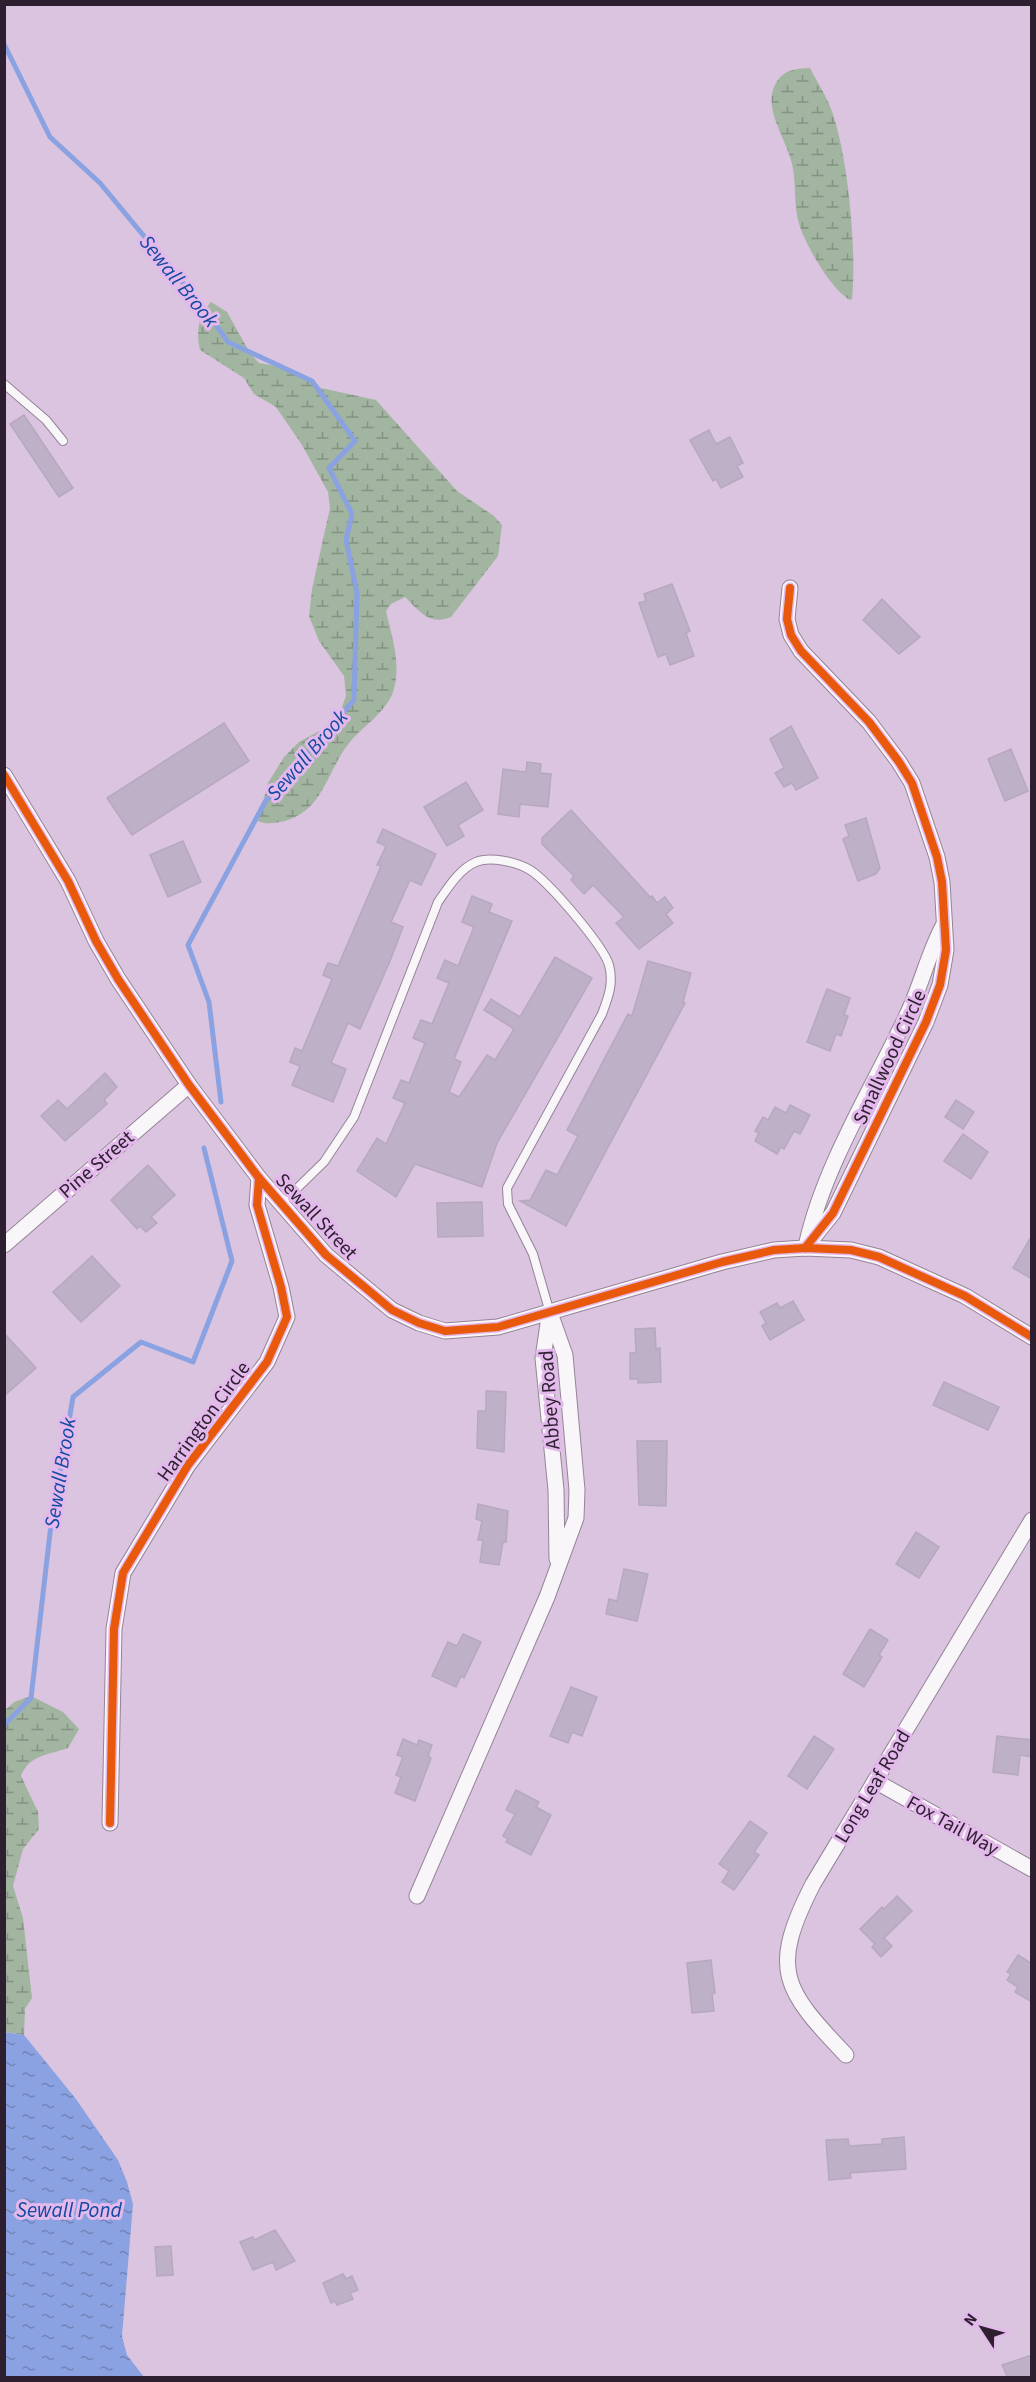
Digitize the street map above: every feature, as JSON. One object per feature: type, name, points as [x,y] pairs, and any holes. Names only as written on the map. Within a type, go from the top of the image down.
[{"type":"street","name":"Smallwood Circle","points":[[790,588],[787,620],[791,635],[801,651],[869,722],[912,783],[937,857],[942,882],[944,926],[944,968],[926,1022],[833,1213],[805,1248]]},
{"type":"street","name":"Sewall Street","points":[[4,775],[68,881],[96,941],[118,979],[189,1085],[259,1178],[327,1256],[392,1310],[419,1323],[445,1331],[461,1332],[498,1327],[722,1262],[774,1250],[805,1248],[850,1250],[888,1260],[965,1296],[1032,1337]]},
{"type":"street","name":"Smallwood Circle","points":[[805,1248],[815,1205],[908,1013],[933,944],[944,926]]},
{"type":"street","name":"Pine Street","points":[[4,1245],[189,1085]]},
{"type":"street","name":"Harrington Circle","points":[[110,1823],[114,1629],[123,1573],[188,1465],[267,1362],[286,1317],[281,1287],[256,1205],[259,1178]]},
{"type":"street","name":"Abbey Road","points":[[417,1896],[548,1597],[576,1518],[577,1490],[565,1355],[550,1313]]},
{"type":"street","name":"Abbey Road","points":[[550,1313],[543,1358],[556,1490],[556,1570]]},
{"type":"street","name":"Long Leaf Road","points":[[846,2055],[797,1999],[789,1975],[788,1949],[797,1915],[1032,1520]]},
{"type":"street","name":"Fox Tail Way","points":[[875,1781],[1032,1869]]},
{"type":"lane","points":[[4,384],[46,420],[63,441]]},
{"type":"lane","points":[[282,1203],[324,1162],[354,1116],[438,902],[451,884],[458,875],[477,861],[507,861],[530,870],[592,934],[609,965],[611,989],[602,1014],[509,1179],[507,1188],[508,1204],[533,1254],[550,1313]]},
{"type":"lane","points":[[908,1013],[926,1022]]},
{"type":"lane","points":[[548,1405],[569,1402]]},
{"type":"lane","points":[[556,1490],[577,1490]]},
{"type":"green space","points":[[810,68],[831,109],[842,151],[852,230],[853,279],[852,299],[850,300],[825,274],[799,225],[791,160],[773,113],[772,94],[778,80],[790,71]]},
{"type":"green space","points":[[211,302],[227,312],[250,353],[259,363],[282,367],[321,388],[376,400],[457,491],[494,516],[502,525],[498,556],[451,617],[437,620],[425,616],[405,597],[391,604],[386,611],[397,670],[391,697],[381,711],[350,742],[324,788],[309,808],[285,821],[275,823],[258,821],[268,783],[284,757],[299,742],[329,726],[340,712],[346,696],[344,676],[319,641],[309,616],[312,589],[330,508],[328,492],[302,445],[276,407],[254,394],[244,378],[200,350],[199,324]]},
{"type":"green space","points":[[31,1696],[63,1712],[79,1729],[68,1748],[34,1760],[24,1769],[21,1776],[38,1812],[39,1829],[23,1849],[13,1886],[23,1918],[32,1998],[25,2009],[24,2035],[5,2032],[4,1711],[14,1702]]},
{"type":"water","name":"Sewall Pond","points":[[4,2032],[24,2035],[76,2099],[118,2160],[127,2182],[133,2204],[122,2336],[127,2355],[144,2377],[5,2377]]},
{"type":"building","points":[[24,415],[73,488],[59,497],[10,424]]},
{"type":"building","points":[[709,430],[716,444],[730,437],[743,463],[737,466],[743,477],[721,488],[716,479],[713,481],[690,440]]},
{"type":"building","points":[[672,584],[690,631],[686,633],[694,656],[670,665],[666,654],[658,657],[639,603],[646,601],[644,594]]},
{"type":"building","points":[[882,599],[920,637],[899,654],[863,620]]},
{"type":"building","points":[[224,723],[249,761],[132,835],[107,798]]},
{"type":"building","points":[[791,726],[818,778],[796,790],[792,783],[784,787],[775,773],[784,768],[770,739]]},
{"type":"building","points":[[1011,749],[1028,791],[1005,801],[988,759]]},
{"type":"building","points":[[527,762],[541,764],[540,773],[551,774],[548,807],[520,804],[519,817],[498,814],[503,769],[526,772]]},
{"type":"building","points":[[466,782],[483,810],[458,825],[464,836],[447,846],[424,807]]},
{"type":"building","points":[[571,810],[650,897],[652,896],[657,903],[665,897],[673,908],[666,914],[673,923],[639,949],[616,923],[624,917],[593,885],[584,894],[571,880],[574,876],[542,844],[542,838]]},
{"type":"building","points":[[866,818],[880,868],[876,874],[858,881],[843,839],[849,836],[845,825]]},
{"type":"building","points":[[383,829],[436,854],[421,885],[410,880],[391,922],[403,927],[390,961],[360,1029],[348,1023],[331,1063],[346,1069],[333,1102],[292,1085],[300,1066],[290,1062],[295,1048],[302,1051],[332,979],[323,975],[328,963],[338,966],[381,866],[377,865],[386,846],[377,842]]},
{"type":"building","points":[[183,841],[201,882],[168,897],[150,855]]},
{"type":"building","points":[[472,896],[492,904],[489,912],[512,921],[454,1059],[461,1062],[449,1092],[459,1097],[487,1055],[495,1060],[514,1029],[484,1010],[491,999],[520,1017],[555,957],[592,978],[497,1143],[482,1187],[415,1164],[396,1197],[357,1171],[377,1138],[386,1144],[405,1103],[393,1098],[401,1080],[409,1083],[425,1043],[413,1038],[421,1020],[432,1024],[449,983],[437,978],[445,960],[458,966],[474,927],[462,922]]},
{"type":"building","points":[[648,961],[691,973],[683,1002],[685,1003],[566,1226],[520,1201],[530,1200],[546,1170],[557,1175],[578,1136],[567,1130],[628,1014],[632,1016]]},
{"type":"building","points":[[827,989],[850,998],[844,1015],[848,1016],[841,1036],[836,1034],[830,1051],[807,1042]]},
{"type":"building","points":[[105,1073],[117,1087],[104,1100],[107,1104],[65,1141],[41,1116],[58,1100],[67,1109]]},
{"type":"building","points":[[956,1100],[974,1112],[963,1129],[945,1117]]},
{"type":"building","points":[[790,1105],[810,1115],[800,1134],[794,1131],[784,1149],[781,1147],[777,1154],[755,1141],[759,1133],[755,1131],[763,1117],[768,1120],[775,1107],[786,1113]]},
{"type":"building","points":[[963,1134],[988,1152],[971,1179],[944,1161]]},
{"type":"building","points":[[148,1165],[175,1195],[151,1217],[157,1223],[146,1232],[140,1226],[137,1229],[111,1200]]},
{"type":"building","points":[[482,1202],[483,1236],[438,1237],[437,1203]]},
{"type":"building","points":[[1032,1235],[1032,1279],[1013,1268]]},
{"type":"building","points":[[92,1256],[120,1286],[81,1322],[53,1292]]},
{"type":"building","points":[[793,1301],[804,1320],[770,1340],[762,1326],[766,1323],[760,1312],[777,1303],[780,1308]]},
{"type":"building","points":[[655,1328],[656,1349],[660,1348],[661,1382],[638,1383],[638,1379],[630,1379],[630,1353],[636,1353],[635,1329]]},
{"type":"building","points":[[4,1333],[36,1368],[4,1396]]},
{"type":"building","points":[[944,1382],[999,1407],[988,1430],[933,1405]]},
{"type":"building","points":[[486,1391],[506,1392],[504,1452],[477,1448],[478,1411],[486,1411]]},
{"type":"building","points":[[637,1441],[667,1441],[666,1506],[639,1505]]},
{"type":"building","points":[[478,1504],[508,1511],[506,1542],[503,1542],[499,1565],[480,1562],[483,1540],[478,1540],[482,1521],[476,1519]]},
{"type":"building","points":[[916,1532],[939,1547],[919,1578],[896,1564]]},
{"type":"building","points":[[624,1569],[648,1574],[637,1621],[606,1614],[609,1599],[617,1601]]},
{"type":"building","points":[[870,1629],[888,1640],[879,1655],[882,1657],[864,1687],[843,1674]]},
{"type":"building","points":[[463,1634],[481,1642],[464,1678],[461,1676],[456,1687],[432,1676],[448,1642],[457,1646]]},
{"type":"building","points":[[571,1687],[597,1697],[582,1736],[572,1732],[568,1743],[550,1736]]},
{"type":"building","points":[[814,1736],[834,1749],[807,1789],[788,1776]]},
{"type":"building","points":[[997,1736],[1032,1740],[1032,1757],[1020,1755],[1018,1775],[993,1772]]},
{"type":"building","points":[[403,1739],[417,1745],[419,1740],[432,1745],[428,1756],[431,1758],[415,1801],[395,1793],[401,1777],[396,1775],[403,1757],[397,1755]]},
{"type":"building","points":[[516,1790],[539,1802],[536,1807],[551,1815],[531,1855],[506,1842],[508,1839],[503,1836],[515,1814],[506,1810]]},
{"type":"building","points":[[750,1821],[767,1833],[754,1852],[759,1855],[734,1890],[722,1882],[729,1871],[719,1864]]},
{"type":"building","points":[[897,1896],[912,1911],[884,1938],[892,1946],[881,1957],[872,1947],[875,1944],[860,1929]]},
{"type":"building","points":[[1018,1955],[1032,1964],[1032,2002],[1015,1992],[1018,1987],[1007,1980],[1011,1974],[1007,1972]]},
{"type":"building","points":[[711,1960],[715,1993],[712,1994],[714,2011],[692,2013],[687,1963]]},
{"type":"building","points":[[904,2137],[906,2169],[850,2173],[851,2178],[829,2180],[826,2140],[848,2139],[849,2146],[882,2144],[882,2139]]},
{"type":"building","points":[[275,2230],[295,2261],[276,2270],[273,2262],[253,2270],[240,2242],[253,2237],[254,2240]]},
{"type":"building","points":[[171,2246],[173,2275],[157,2276],[155,2247]]},
{"type":"building","points":[[343,2274],[346,2279],[352,2276],[358,2290],[350,2293],[353,2299],[337,2305],[335,2301],[331,2303],[323,2283]]},
{"type":"building","points":[[1032,2355],[1032,2378],[1008,2378],[1002,2365]]},
{"type":"waterway","name":"Sewall Brook","points":[[4,44],[50,137],[100,183],[206,311],[228,342],[312,381],[355,441],[329,468],[352,514],[346,540],[357,593],[354,700],[265,802],[188,945],[209,1002],[221,1102]]},
{"type":"waterway","name":"Sewall Brook","points":[[4,1725],[31,1698],[50,1533],[73,1397],[141,1342],[193,1362],[232,1261],[204,1148]]},
{"type":"cycle path","points":[[790,588],[787,619],[791,635],[801,651],[869,722],[912,783],[937,857],[942,882],[946,950],[940,985],[926,1022],[833,1213],[805,1248]]},
{"type":"cycle path","points":[[4,775],[68,881],[96,941],[118,979],[189,1085],[259,1178],[326,1255],[392,1310],[419,1323],[445,1331],[498,1327],[722,1262],[774,1250],[805,1248],[851,1250],[879,1257],[965,1296],[1032,1337]]},
{"type":"cycle path","points":[[110,1823],[114,1629],[123,1573],[188,1465],[267,1362],[287,1317],[281,1287],[257,1205],[259,1178]]}]
